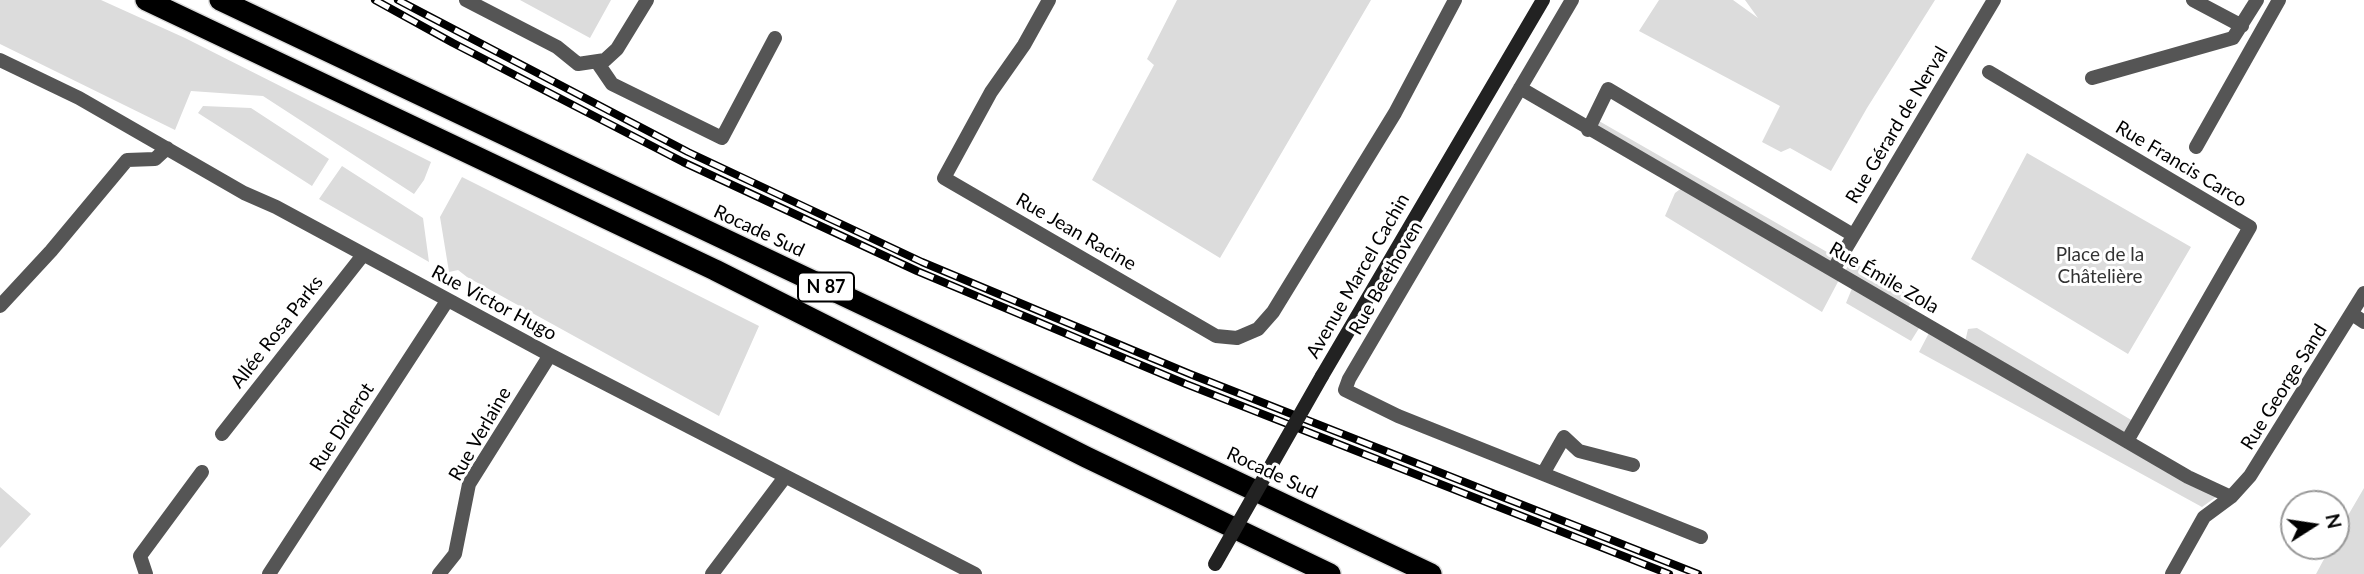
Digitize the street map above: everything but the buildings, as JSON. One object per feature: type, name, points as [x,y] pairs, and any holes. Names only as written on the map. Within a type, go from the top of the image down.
[{"type":"highway","name":"N 87","points":[[146,0],[715,270],[1074,451],[1330,574]]},
{"type":"highway","name":"Rocade Sud","points":[[220,0],[1431,574]]},
{"type":"street","points":[[466,0],[557,47],[578,64],[605,61],[617,49],[647,0]]},
{"type":"street","name":"Rue Jean Racine","points":[[1049,0],[1024,45],[991,92],[944,178],[1216,336],[1237,338],[1258,329],[1273,312],[1395,113],[1455,0]]},
{"type":"street","name":"Avenue Marcel Cachin","points":[[1212,569],[1543,0]]},
{"type":"street","name":"Rue Beethoven","points":[[1572,0],[1345,390],[1398,416],[1544,472],[1701,537]]},
{"type":"street","name":"Rue Gérard de Nerval","points":[[1833,270],[1994,0]]},
{"type":"street","points":[[2193,0],[2242,26]]},
{"type":"street","points":[[2092,78],[2233,38],[2257,0]]},
{"type":"street","points":[[2196,147],[2279,0]]},
{"type":"street","points":[[597,62],[612,85],[722,138],[775,38]]},
{"type":"street","name":"Rue Victor Hugo","points":[[1,62],[79,98],[244,193],[285,212],[447,301],[975,574]]},
{"type":"street","name":"Rue Francis Carco","points":[[1989,72],[2250,227],[2127,441]]},
{"type":"street","name":"Rue Émile Zola","points":[[1520,88],[2188,477],[2231,497]]},
{"type":"street","points":[[1588,130],[1608,89],[1853,235]]},
{"type":"street","points":[[0,306],[51,251],[127,160],[155,159],[167,148]]},
{"type":"street","name":"Allée Rosa Parks","points":[[222,434],[363,255]]},
{"type":"street","name":"Rue George Sand","points":[[2231,497],[2250,476],[2358,318],[2364,293]]},
{"type":"street","name":"Rue Diderot","points":[[269,574],[447,301]]},
{"type":"street","name":"Rue Verlaine","points":[[439,574],[455,554],[469,484],[550,355]]},
{"type":"street","points":[[1544,472],[1564,438],[1580,450],[1633,465]]},
{"type":"street","points":[[146,574],[140,556],[201,472]]},
{"type":"street","points":[[712,574],[785,477]]},
{"type":"street","points":[[2172,574],[2204,517],[2231,497]]},
{"type":"green space","points":[[0,0],[101,0],[185,38],[431,162],[424,180],[414,194],[263,96],[191,91],[175,130],[0,44]]},
{"type":"green space","points":[[520,0],[611,0],[590,38]]},
{"type":"green space","points":[[1177,0],[1371,0],[1220,258],[1092,180],[1154,65],[1147,59]]},
{"type":"green space","points":[[1659,0],[1733,0],[1758,18],[1745,0],[1935,0],[1831,171],[1790,148],[1781,152],[1762,142],[1780,106],[1639,31]]},
{"type":"green space","points":[[203,106],[251,108],[329,159],[312,186],[198,113]]},
{"type":"green space","points":[[1599,121],[1834,256],[1830,265],[1595,129]]},
{"type":"green space","name":"Place de la Châtelière","points":[[2027,153],[2191,247],[2128,354],[1971,259]]},
{"type":"green space","points":[[342,166],[423,218],[429,262],[319,199]]},
{"type":"green space","points":[[462,177],[759,326],[719,416],[458,270],[449,272],[440,217]]},
{"type":"green space","points":[[1683,187],[1840,278],[1822,312],[1665,216],[1675,193]]},
{"type":"green space","points":[[1851,261],[1914,298],[1907,309],[1845,271]]},
{"type":"green space","points":[[1853,286],[1921,325],[1911,341],[1846,303]]},
{"type":"green space","points":[[1977,328],[2138,424],[2136,439],[1965,342],[1968,329]]},
{"type":"green space","points":[[1930,331],[2216,497],[2202,507],[1919,352]]},
{"type":"green space","points":[[0,487],[31,514],[0,548]]},
{"type":"green space","points":[[2364,488],[2364,574],[2316,574],[2324,560],[2350,560],[2350,512]]},
{"type":"railway","points":[[375,0],[683,162],[917,271],[1186,384],[1669,574]]},
{"type":"railway","points":[[398,0],[688,152],[922,262],[1190,374],[1698,574]]}]
